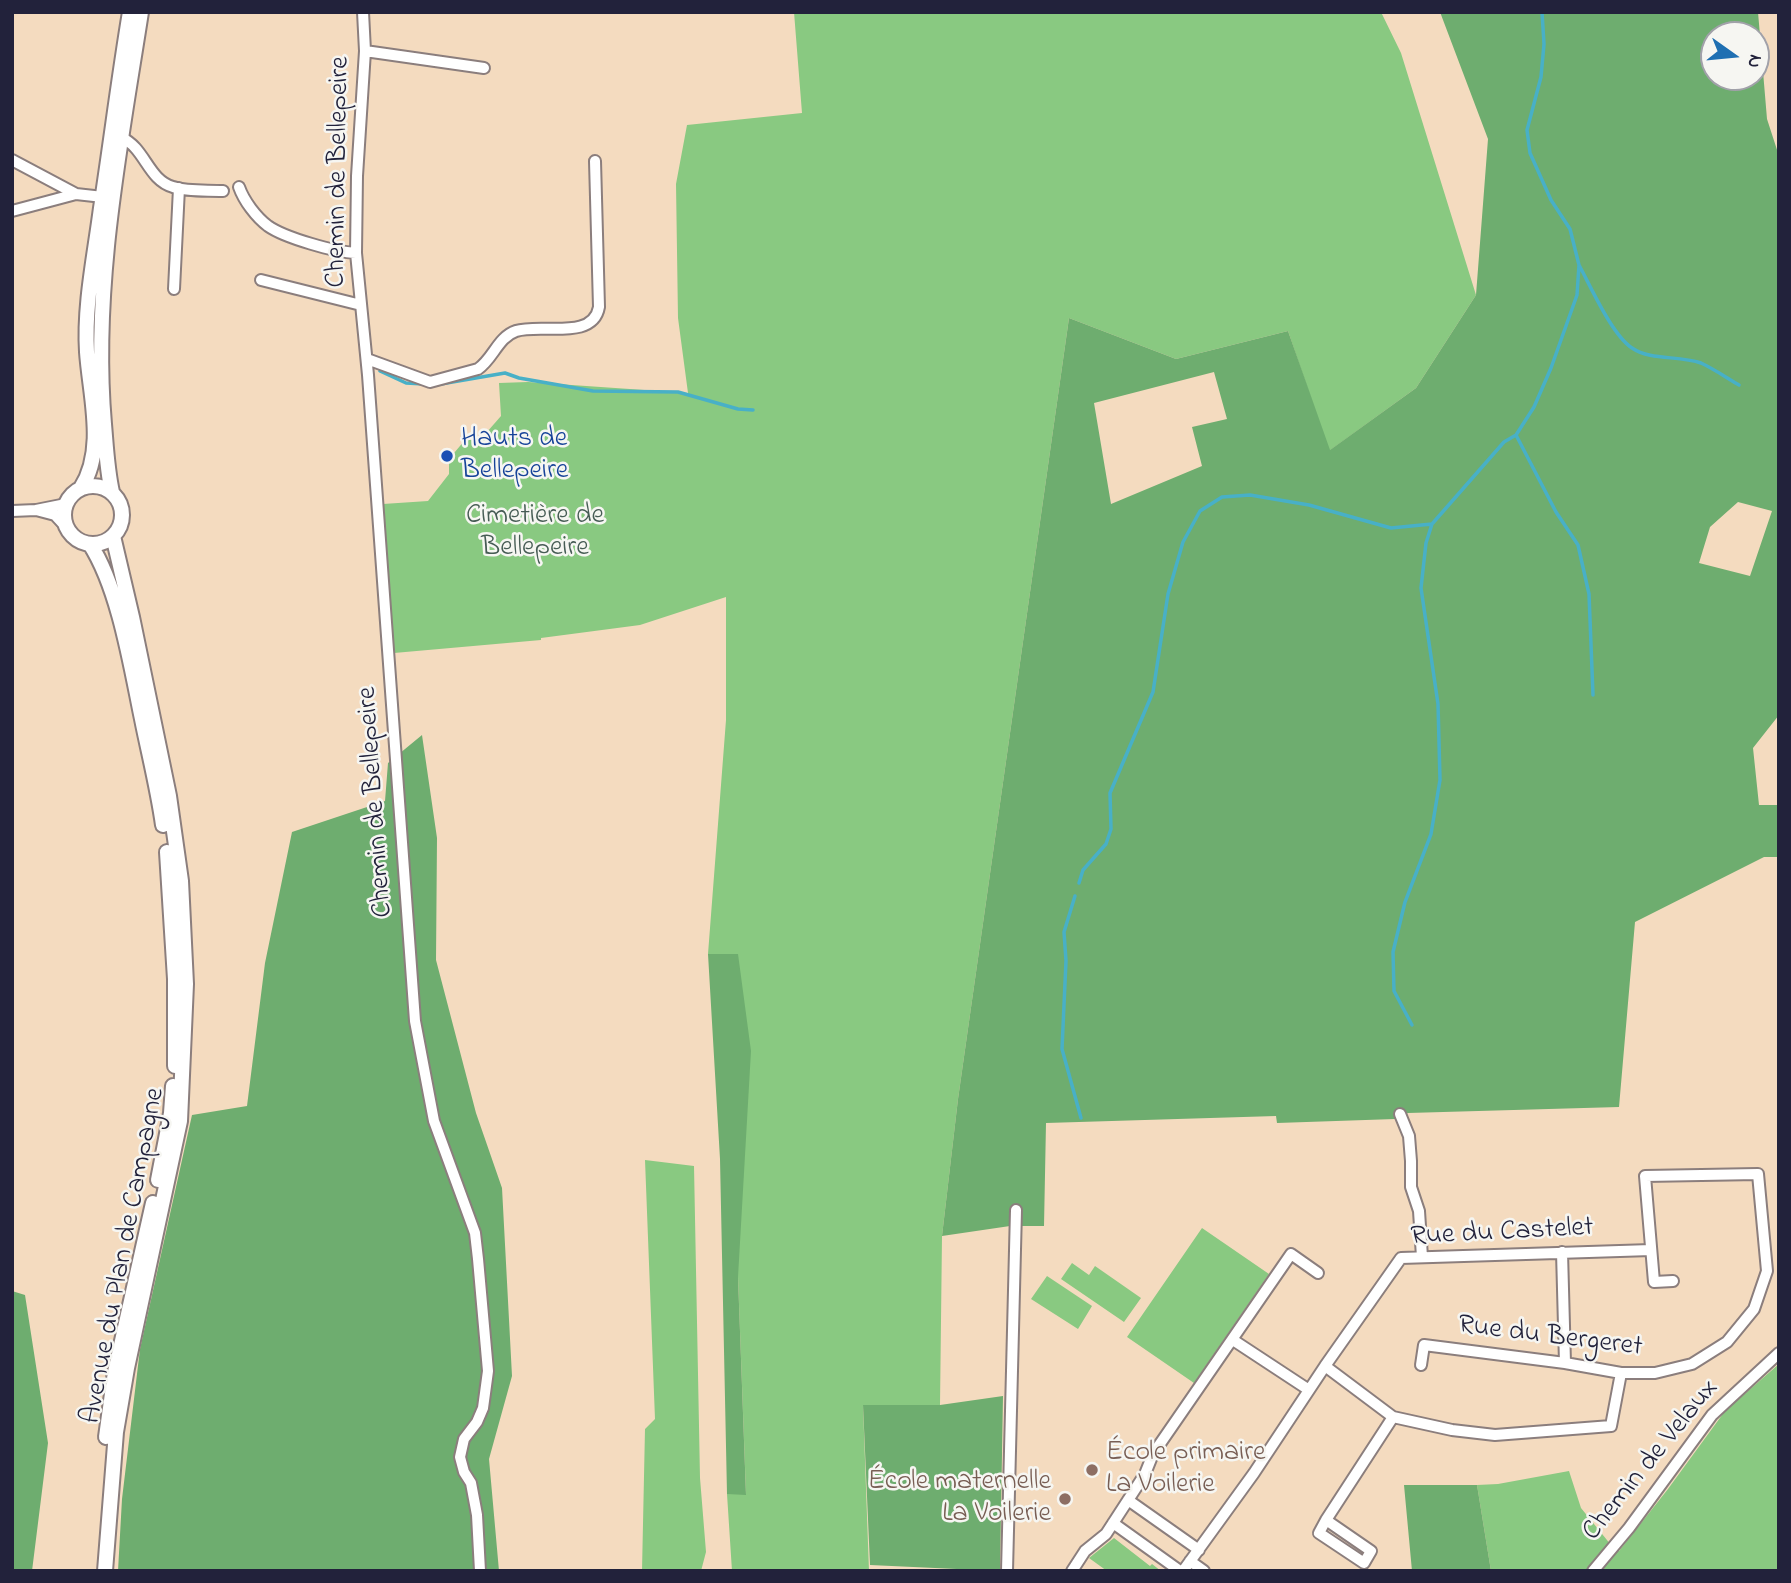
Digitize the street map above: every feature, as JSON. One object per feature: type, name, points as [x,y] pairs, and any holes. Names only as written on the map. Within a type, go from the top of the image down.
[{"type":"main road","points":[[81,488],[94,459],[87,349],[92,278],[130,12]]},
{"type":"main road","points":[[112,492],[96,485],[81,488],[66,504],[65,521],[68,529],[81,541],[98,544],[113,536],[119,529],[122,509],[112,492],[107,457],[100,353],[105,272],[142,12]]},
{"type":"main road","name":"Avenue du Plan de Campagne","points":[[105,1571],[116,1432],[127,1368],[180,1122],[186,984],[180,881],[169,796],[113,536]]},
{"type":"main road","name":"Avenue du Plan de Campagne","points":[[90,544],[97,555],[118,618],[161,809],[169,863],[175,992],[175,1064],[171,1114],[115,1372],[106,1434],[95,1571]]},
{"type":"street","name":"Chemin de Bellepeire","points":[[363,12],[365,51],[356,176],[356,253],[367,359],[415,1021],[434,1121],[475,1233],[480,1271],[487,1380],[483,1408],[477,1422],[464,1439],[460,1457],[464,1472],[471,1483],[477,1515],[480,1571]]},
{"type":"street","points":[[365,51],[484,68]]},
{"type":"street","points":[[122,138],[136,147],[161,181],[171,187],[223,191]]},
{"type":"street","points":[[12,160],[76,194]]},
{"type":"street","points":[[367,359],[430,382],[478,369],[502,340],[518,330],[579,327],[594,321],[599,307],[594,161]]},
{"type":"street","points":[[239,187],[260,219],[277,231],[336,250],[356,253]]},
{"type":"street","points":[[174,289],[179,188]]},
{"type":"street","points":[[12,211],[76,194],[103,197]]},
{"type":"street","points":[[261,280],[361,305]]},
{"type":"street","points":[[12,511],[66,504]]},
{"type":"street","points":[[36,510],[55,515],[68,529]]},
{"type":"street","points":[[1400,1114],[1409,1136],[1411,1186],[1419,1211],[1422,1257]]},
{"type":"street","name":"Rue du Bergeret","points":[[1421,1364],[1424,1345],[1565,1363],[1620,1373],[1655,1373],[1692,1364],[1727,1342],[1754,1309],[1767,1271],[1758,1174],[1645,1176],[1654,1282],[1672,1281]]},
{"type":"street","points":[[1007,1571],[1016,1210]]},
{"type":"street","name":"Rue du Castelet","points":[[1325,1366],[1401,1258],[1651,1250]]},
{"type":"street","points":[[1562,1252],[1565,1363]]},
{"type":"street","points":[[1072,1571],[1085,1551],[1100,1541],[1113,1523],[1145,1474],[1160,1444],[1292,1254],[1318,1273]]},
{"type":"street","points":[[1233,1340],[1309,1390]]},
{"type":"street","name":"Chemin de Velaux","points":[[1593,1571],[1629,1528],[1712,1415],[1779,1353]]},
{"type":"street","points":[[1184,1568],[1268,1453],[1325,1366],[1393,1417],[1452,1430],[1495,1435],[1611,1426],[1620,1373]]},
{"type":"street","points":[[1326,1520],[1371,1551],[1364,1563],[1319,1533],[1326,1520],[1393,1417]]},
{"type":"street","points":[[1128,1500],[1199,1549]]},
{"type":"street","points":[[1113,1523],[1184,1568],[1204,1571]]},
{"type":"green space","name":"Cimetière de Bellepeire","points":[[794,12],[1381,12],[1401,53],[1476,295],[1416,388],[1329,451],[1288,331],[1176,359],[1069,318],[958,1099],[942,1236],[940,1405],[863,1405],[869,1571],[732,1571],[727,1494],[746,1494],[738,1277],[738,955],[708,954],[726,720],[726,597],[640,625],[541,640],[394,653],[383,504],[428,501],[449,474],[449,459],[465,440],[480,440],[501,416],[499,383],[528,382],[688,393],[678,318],[676,184],[687,125],[802,113]]},
{"type":"green space","points":[[1440,12],[1758,12],[1759,21],[1700,21],[1700,91],[1765,91],[1767,119],[1779,156],[1779,715],[1753,748],[1759,805],[1779,805],[1779,857],[1764,857],[1635,922],[1619,1107],[1408,1113],[1395,1119],[1277,1123],[1276,1116],[1046,1123],[1044,1226],[1010,1226],[942,1236],[958,1099],[1069,318],[1176,359],[1288,331],[1330,450],[1416,388],[1476,295],[1488,139]],"holes":[[[1214,372],[1227,419],[1192,427],[1202,466],[1111,504],[1094,403]],[[1738,502],[1772,511],[1750,576],[1699,563],[1710,527]]]},
{"type":"green space","points":[[422,735],[437,838],[436,960],[476,1113],[502,1188],[512,1376],[489,1459],[499,1571],[118,1571],[122,1499],[140,1349],[192,1115],[247,1106],[265,963],[292,832],[385,801],[388,763]]},
{"type":"green space","points":[[708,954],[738,954],[751,1051],[738,1277],[746,1495],[727,1494],[720,1159]]},
{"type":"green space","points":[[645,1160],[694,1166],[700,1478],[706,1552],[701,1571],[642,1571],[645,1429],[655,1419]]},
{"type":"green space","points":[[1202,1228],[1269,1274],[1194,1383],[1127,1337]]},
{"type":"green space","points":[[1072,1263],[1089,1275],[1095,1266],[1141,1298],[1124,1322],[1061,1279]]},
{"type":"green space","points":[[1047,1276],[1092,1306],[1078,1329],[1031,1299]]},
{"type":"green space","points":[[12,1291],[25,1295],[48,1443],[32,1571],[12,1571]]},
{"type":"green space","points":[[1779,1364],[1779,1571],[1491,1571],[1477,1485],[1498,1484],[1569,1471],[1581,1508],[1619,1551],[1725,1411]]},
{"type":"green space","points":[[1003,1396],[1000,1571],[870,1565],[863,1405],[940,1405]]},
{"type":"green space","points":[[1404,1485],[1477,1485],[1491,1571],[1412,1571]]},
{"type":"green space","points":[[1114,1538],[1150,1566],[1152,1564],[1161,1571],[1107,1571],[1089,1558]]},
{"type":"waterway","points":[[1079,883],[1083,870],[1106,844],[1111,829],[1110,793],[1153,692],[1168,594],[1183,542],[1200,511],[1222,497],[1250,495],[1309,505],[1391,528],[1432,524],[1504,442],[1516,435],[1534,407],[1577,295],[1579,265],[1570,229],[1551,200],[1530,153],[1527,130],[1541,77],[1544,44],[1542,12]]},
{"type":"waterway","points":[[1579,265],[1624,342],[1648,355],[1701,363],[1739,385]]},
{"type":"waterway","points":[[380,371],[406,383],[424,384]]},
{"type":"waterway","points":[[435,385],[505,373],[593,391],[678,392],[738,409],[753,410]]},
{"type":"waterway","points":[[1516,435],[1556,512],[1578,545],[1589,594],[1593,695]]},
{"type":"waterway","points":[[1412,1025],[1394,991],[1393,952],[1405,902],[1431,834],[1440,780],[1438,704],[1421,588],[1426,543],[1432,524]]},
{"type":"waterway","points":[[1075,896],[1064,932],[1066,961],[1062,1049],[1081,1118]]},
{"type":"place","name":"Hauts de Bellepeire","points":[[447,456]]},
{"type":"place","name":"École primaire La Voilerie","points":[[1092,1470]]},
{"type":"place","name":"École maternelle La Voilerie","points":[[1065,1499]]}]
